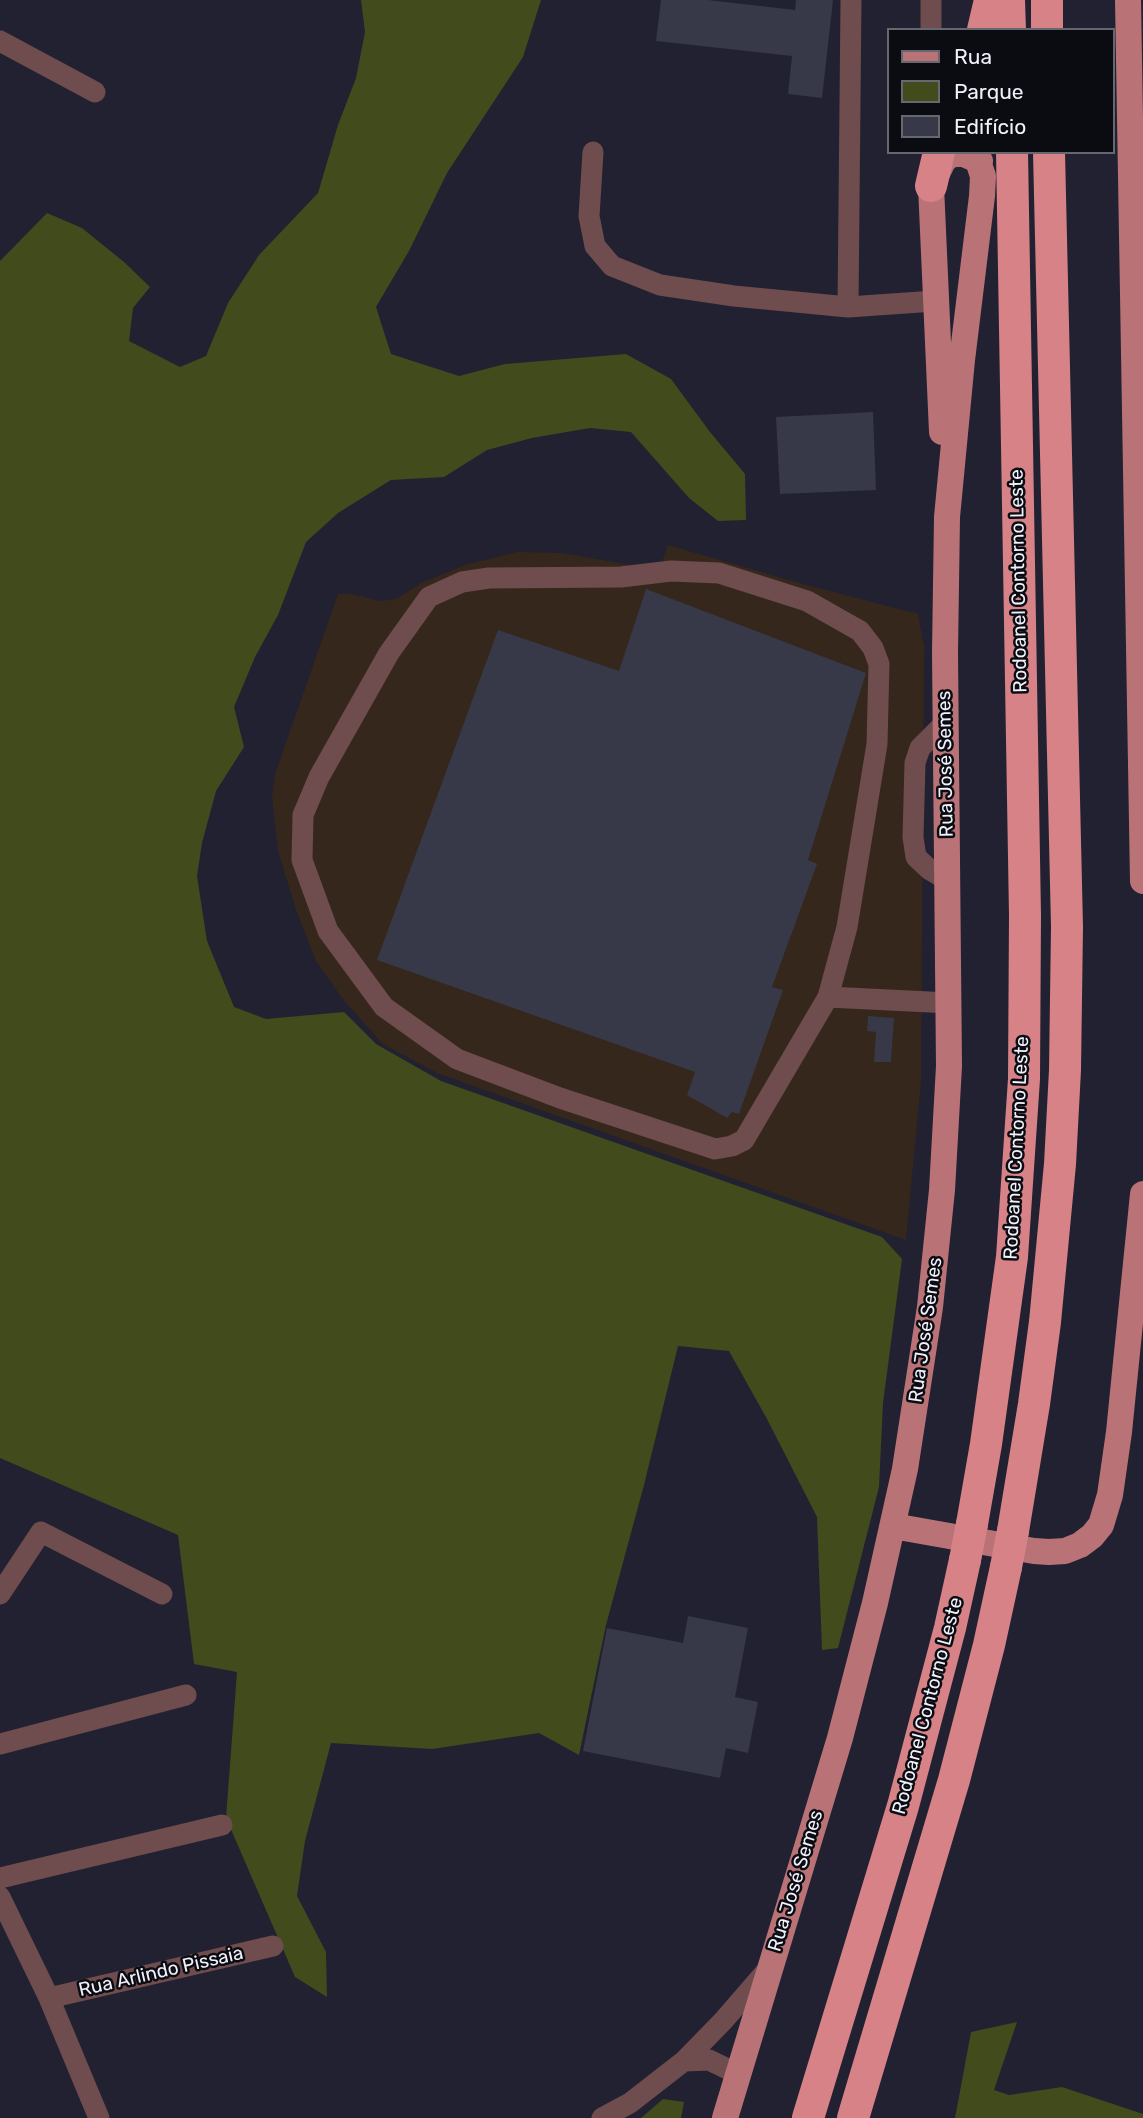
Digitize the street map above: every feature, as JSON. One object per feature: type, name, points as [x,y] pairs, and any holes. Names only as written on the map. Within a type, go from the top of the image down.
[{"type":"highway","points":[[983,28],[990,0]]},
{"type":"highway","points":[[1009,0],[1010,28]]},
{"type":"highway","points":[[1047,0],[1047,28]]},
{"type":"highway","points":[[931,186],[939,154]]},
{"type":"highway","name":"Rodoanel Contorno Leste","points":[[808,2118],[909,1782],[944,1652],[965,1560],[988,1432],[1010,1269],[1024,1079],[1025,929],[1012,154]]},
{"type":"highway","name":"Rodoanel Contorno Leste","points":[[853,2118],[948,1805],[989,1645],[1013,1531],[1045,1322],[1060,1164],[1067,927],[1049,154]]},
{"type":"main road","points":[[1128,0],[1138,298],[1143,881]]},
{"type":"main road","points":[[931,186],[943,161],[951,154],[977,157]]},
{"type":"main road","name":"Rua José Semes","points":[[947,517],[962,360],[982,196],[983,176],[977,157]]},
{"type":"main road","name":"Rua José Semes","points":[[725,2118],[840,1738],[872,1615],[893,1526],[919,1384],[938,1243],[947,1121],[950,1003],[945,723],[947,517],[931,186]]},
{"type":"main road","points":[[893,1526],[1034,1552],[1065,1551],[1080,1545],[1101,1525],[1110,1495],[1137,1317],[1143,1195]]},
{"type":"street","points":[[848,307],[851,0]]},
{"type":"street","points":[[931,0],[931,28]]},
{"type":"street","points":[[0,41],[95,92]]},
{"type":"street","points":[[593,152],[589,216],[595,246],[612,266],[660,285],[734,296],[848,307],[935,301]]},
{"type":"street","points":[[931,154],[931,186]]},
{"type":"street","points":[[671,571],[719,573],[807,601],[860,631],[873,648],[879,664],[877,744],[847,927],[828,997],[744,1140],[732,1146],[715,1149],[560,1098],[457,1059],[384,1007],[328,931],[302,860],[303,815],[319,777],[388,653],[429,597],[462,582],[489,578],[621,577],[671,571]]},
{"type":"street","points":[[828,997],[950,1003]]},
{"type":"street","points":[[0,1594],[41,1532],[162,1594]]},
{"type":"street","points":[[0,1744],[186,1695]]},
{"type":"street","points":[[0,1878],[222,1825]]},
{"type":"street","points":[[0,1897],[49,1998],[99,2118]]},
{"type":"street","name":"Rua Arlindo Pissaia","points":[[49,1998],[273,1947]]},
{"type":"street","points":[[602,2118],[640,2095],[684,2061],[770,1968]]},
{"type":"street","points":[[684,2061],[709,2060],[738,2074]]},
{"type":"shaded area","points":[[668,545],[918,614],[924,647],[921,1081],[906,1240],[437,1073],[383,1044],[344,1001],[316,961],[296,910],[278,851],[272,796],[275,774],[338,594],[381,601],[396,599],[421,583],[468,564],[518,552],[562,553],[659,570]]},
{"type":"green space","points":[[361,0],[541,0],[523,57],[447,173],[409,251],[376,307],[391,354],[459,376],[505,364],[626,354],[671,379],[745,474],[746,520],[718,521],[689,498],[631,432],[590,428],[532,438],[487,450],[444,477],[391,480],[338,513],[306,542],[278,615],[255,657],[234,707],[244,747],[216,791],[202,843],[197,876],[207,941],[234,1007],[266,1019],[344,1012],[376,1044],[441,1081],[882,1237],[902,1259],[883,1403],[879,1487],[838,1648],[822,1650],[817,1517],[767,1419],[729,1351],[678,1346],[606,1625],[579,1755],[539,1733],[432,1749],[331,1743],[305,1841],[297,1896],[326,1952],[327,1997],[295,1977],[226,1818],[237,1672],[194,1664],[178,1535],[0,1458],[0,261],[47,213],[82,228],[150,287],[133,308],[129,341],[180,367],[206,356],[228,303],[259,255],[318,193],[338,125],[356,78],[365,32]]},
{"type":"green space","points":[[1017,2022],[994,2090],[1009,2095],[1062,2087],[1143,2114],[1143,2118],[955,2118],[971,2032]]},
{"type":"green space","points":[[663,2099],[684,2102],[681,2118],[641,2118]]},
{"type":"building","points":[[661,0],[708,0],[795,10],[796,0],[833,0],[822,98],[788,94],[792,56],[656,41]]},
{"type":"building","points":[[873,412],[876,490],[780,494],[776,417]]},
{"type":"building","points":[[646,589],[866,673],[808,860],[817,864],[772,987],[783,990],[739,1114],[732,1112],[727,1118],[687,1095],[695,1072],[377,960],[498,630],[619,671]]},
{"type":"building","points":[[868,1016],[894,1018],[891,1062],[874,1062],[876,1032],[867,1031]]},
{"type":"building","points":[[688,1616],[748,1628],[735,1697],[758,1702],[748,1753],[726,1748],[720,1778],[583,1751],[607,1628],[683,1643]]}]
